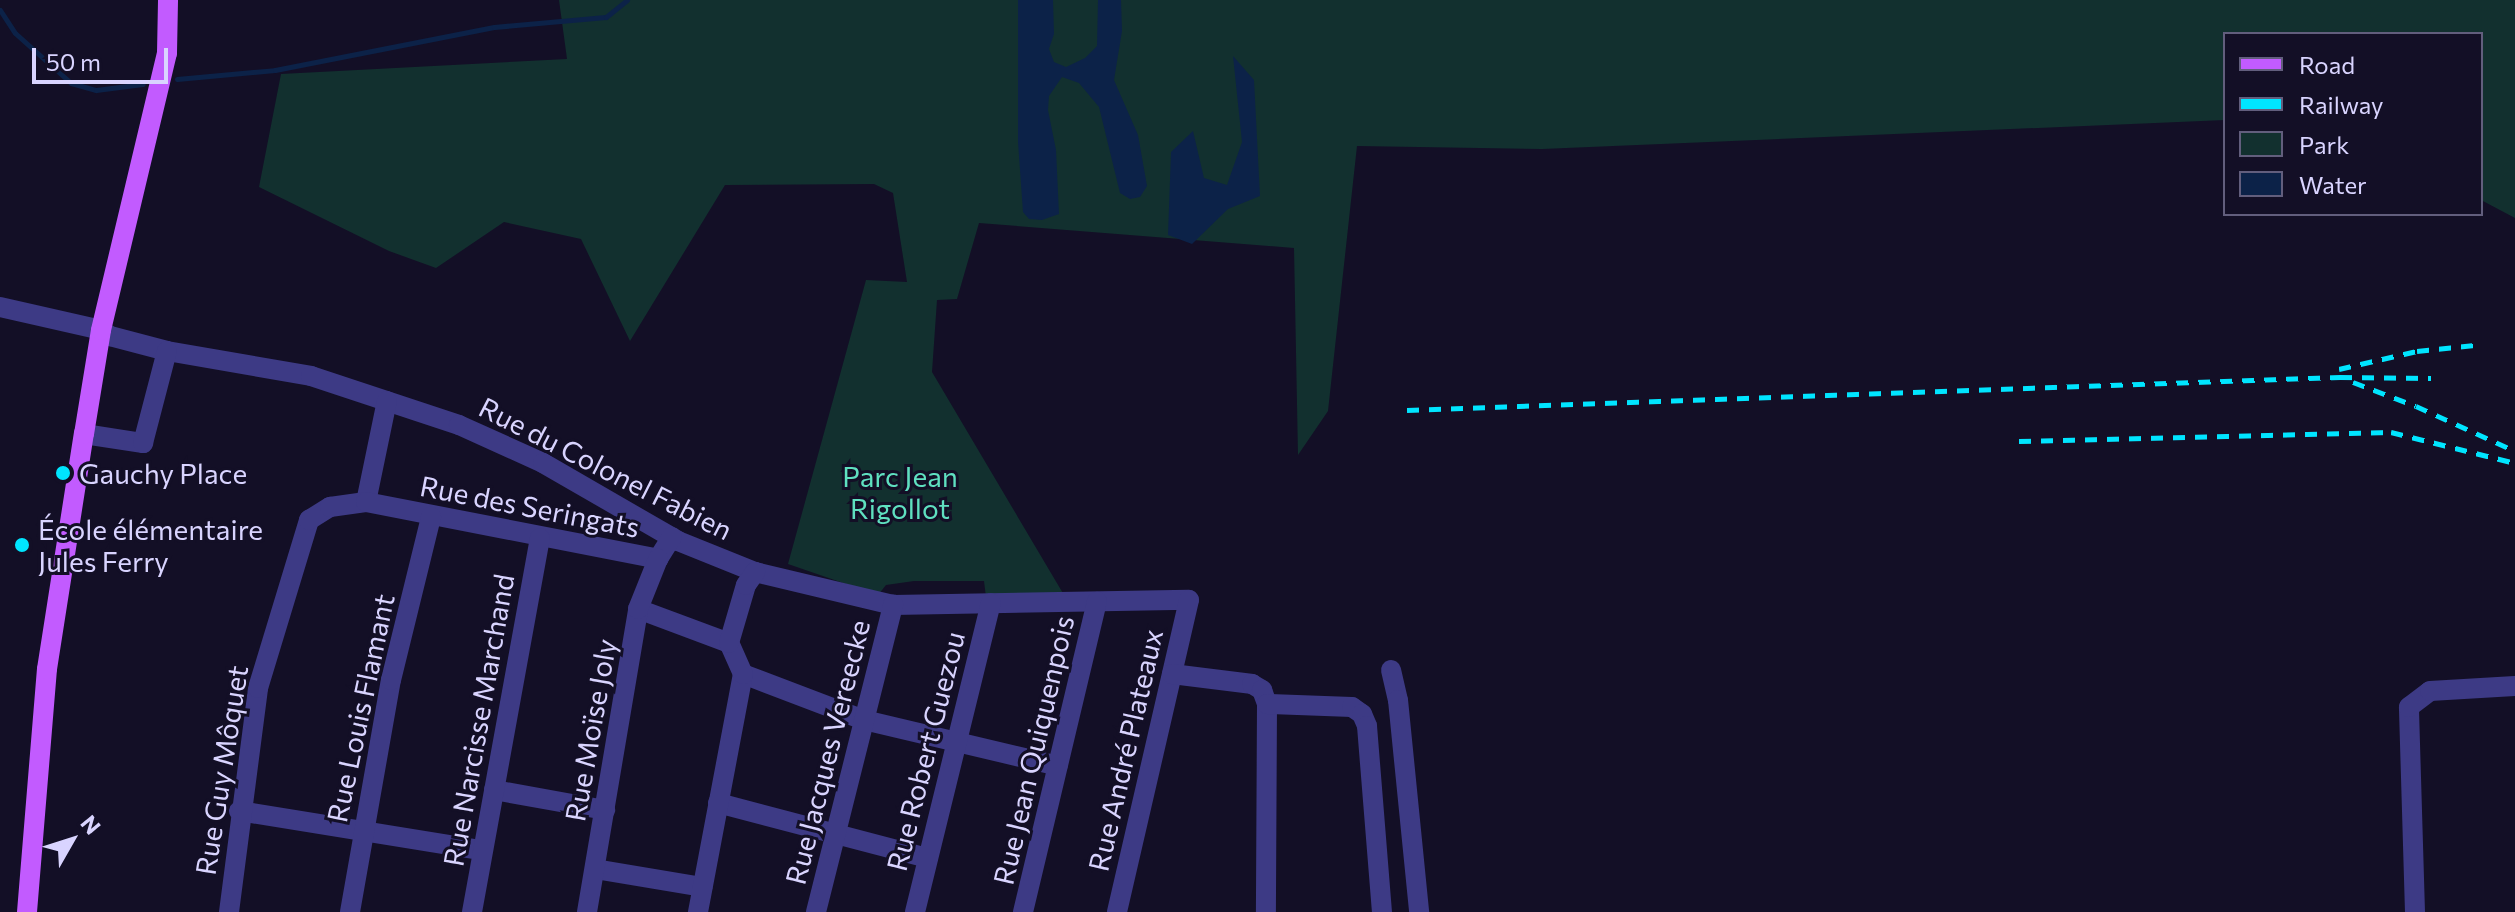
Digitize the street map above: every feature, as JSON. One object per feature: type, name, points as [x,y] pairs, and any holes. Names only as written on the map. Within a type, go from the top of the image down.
[{"type":"main road","points":[[27,912],[47,669],[101,330],[167,53],[168,0]]},
{"type":"street","name":"Rue du Colonel Fabien","points":[[0,307],[101,330],[110,336],[167,351],[311,376],[459,425],[543,463],[672,537],[755,572],[893,605],[1189,600]]},
{"type":"street","points":[[84,434],[143,443],[167,351]]},
{"type":"street","points":[[366,502],[387,401]]},
{"type":"street","name":"Rue des Seringats","points":[[366,502],[658,559],[672,537]]},
{"type":"street","name":"Rue Guy Môquet","points":[[229,912],[239,811],[258,688],[309,520],[330,507],[366,502]]},
{"type":"street","name":"Rue Louis Flamant","points":[[350,912],[391,680],[431,517]]},
{"type":"street","name":"Rue Narcisse Marchand","points":[[472,912],[540,538]]},
{"type":"street","name":"Rue Moïse Joly","points":[[587,912],[638,609],[658,559]]},
{"type":"street","points":[[698,912],[743,674],[729,643],[746,585],[755,572]]},
{"type":"street","name":"Rue André Plateaux","points":[[1117,912],[1189,600]]},
{"type":"street","name":"Rue Jean Quiquenpois","points":[[1023,912],[1097,602]]},
{"type":"street","name":"Rue Robert Guezou","points":[[915,912],[991,603]]},
{"type":"street","name":"Rue Jacques Vereecke","points":[[816,912],[893,605]]},
{"type":"street","points":[[638,609],[729,643]]},
{"type":"street","points":[[1391,670],[1398,700],[1419,912]]},
{"type":"street","points":[[743,674],[864,720],[1058,766]]},
{"type":"street","points":[[1172,674],[1252,684],[1262,690],[1267,704],[1266,912]]},
{"type":"street","points":[[2415,912],[2409,707],[2430,691],[2515,686]]},
{"type":"street","points":[[1267,704],[1352,707],[1362,714],[1367,726],[1382,912]]},
{"type":"street","points":[[494,790],[605,810]]},
{"type":"street","points":[[718,803],[928,858]]},
{"type":"street","points":[[239,811],[481,850]]},
{"type":"street","points":[[595,869],[703,887]]},
{"type":"green space","name":"Parc Jean Rigollot","points":[[559,0],[2515,0],[2515,218],[2483,201],[2483,32],[2223,32],[2223,120],[1542,149],[1357,146],[1328,411],[1298,455],[1294,248],[979,223],[957,299],[937,300],[932,372],[1064,595],[986,597],[984,581],[914,581],[886,585],[878,595],[788,564],[866,280],[907,282],[893,193],[874,184],[725,185],[630,341],[581,239],[504,222],[436,268],[389,251],[259,187],[281,74],[567,59]]},
{"type":"water","points":[[1018,0],[1053,0],[1054,34],[1049,49],[1054,62],[1066,67],[1085,58],[1097,46],[1098,0],[1121,0],[1122,31],[1114,80],[1138,135],[1147,186],[1140,197],[1130,199],[1120,193],[1099,107],[1079,83],[1062,77],[1049,96],[1048,110],[1056,150],[1059,214],[1042,220],[1029,219],[1023,212],[1018,142]]},
{"type":"water","points":[[1233,56],[1254,80],[1260,196],[1228,209],[1192,244],[1168,235],[1171,152],[1193,131],[1204,178],[1227,185],[1242,142]]},
{"type":"waterway","points":[[177,79],[275,70],[494,27],[606,17],[627,0]]},
{"type":"waterway","points":[[0,10],[15,33],[71,83],[96,90],[143,84]]},
{"type":"railway","points":[[2339,369],[2417,351],[2475,345]]},
{"type":"railway","points":[[1407,410],[2340,377],[2431,378]]},
{"type":"railway","points":[[2353,382],[2416,406],[2515,451]]},
{"type":"railway","points":[[2019,441],[2391,432],[2515,463]]},
{"type":"place","name":"Gauchy Place","points":[[63,473]]},
{"type":"place","name":"École élémentaire Jules Ferry","points":[[22,545]]}]
